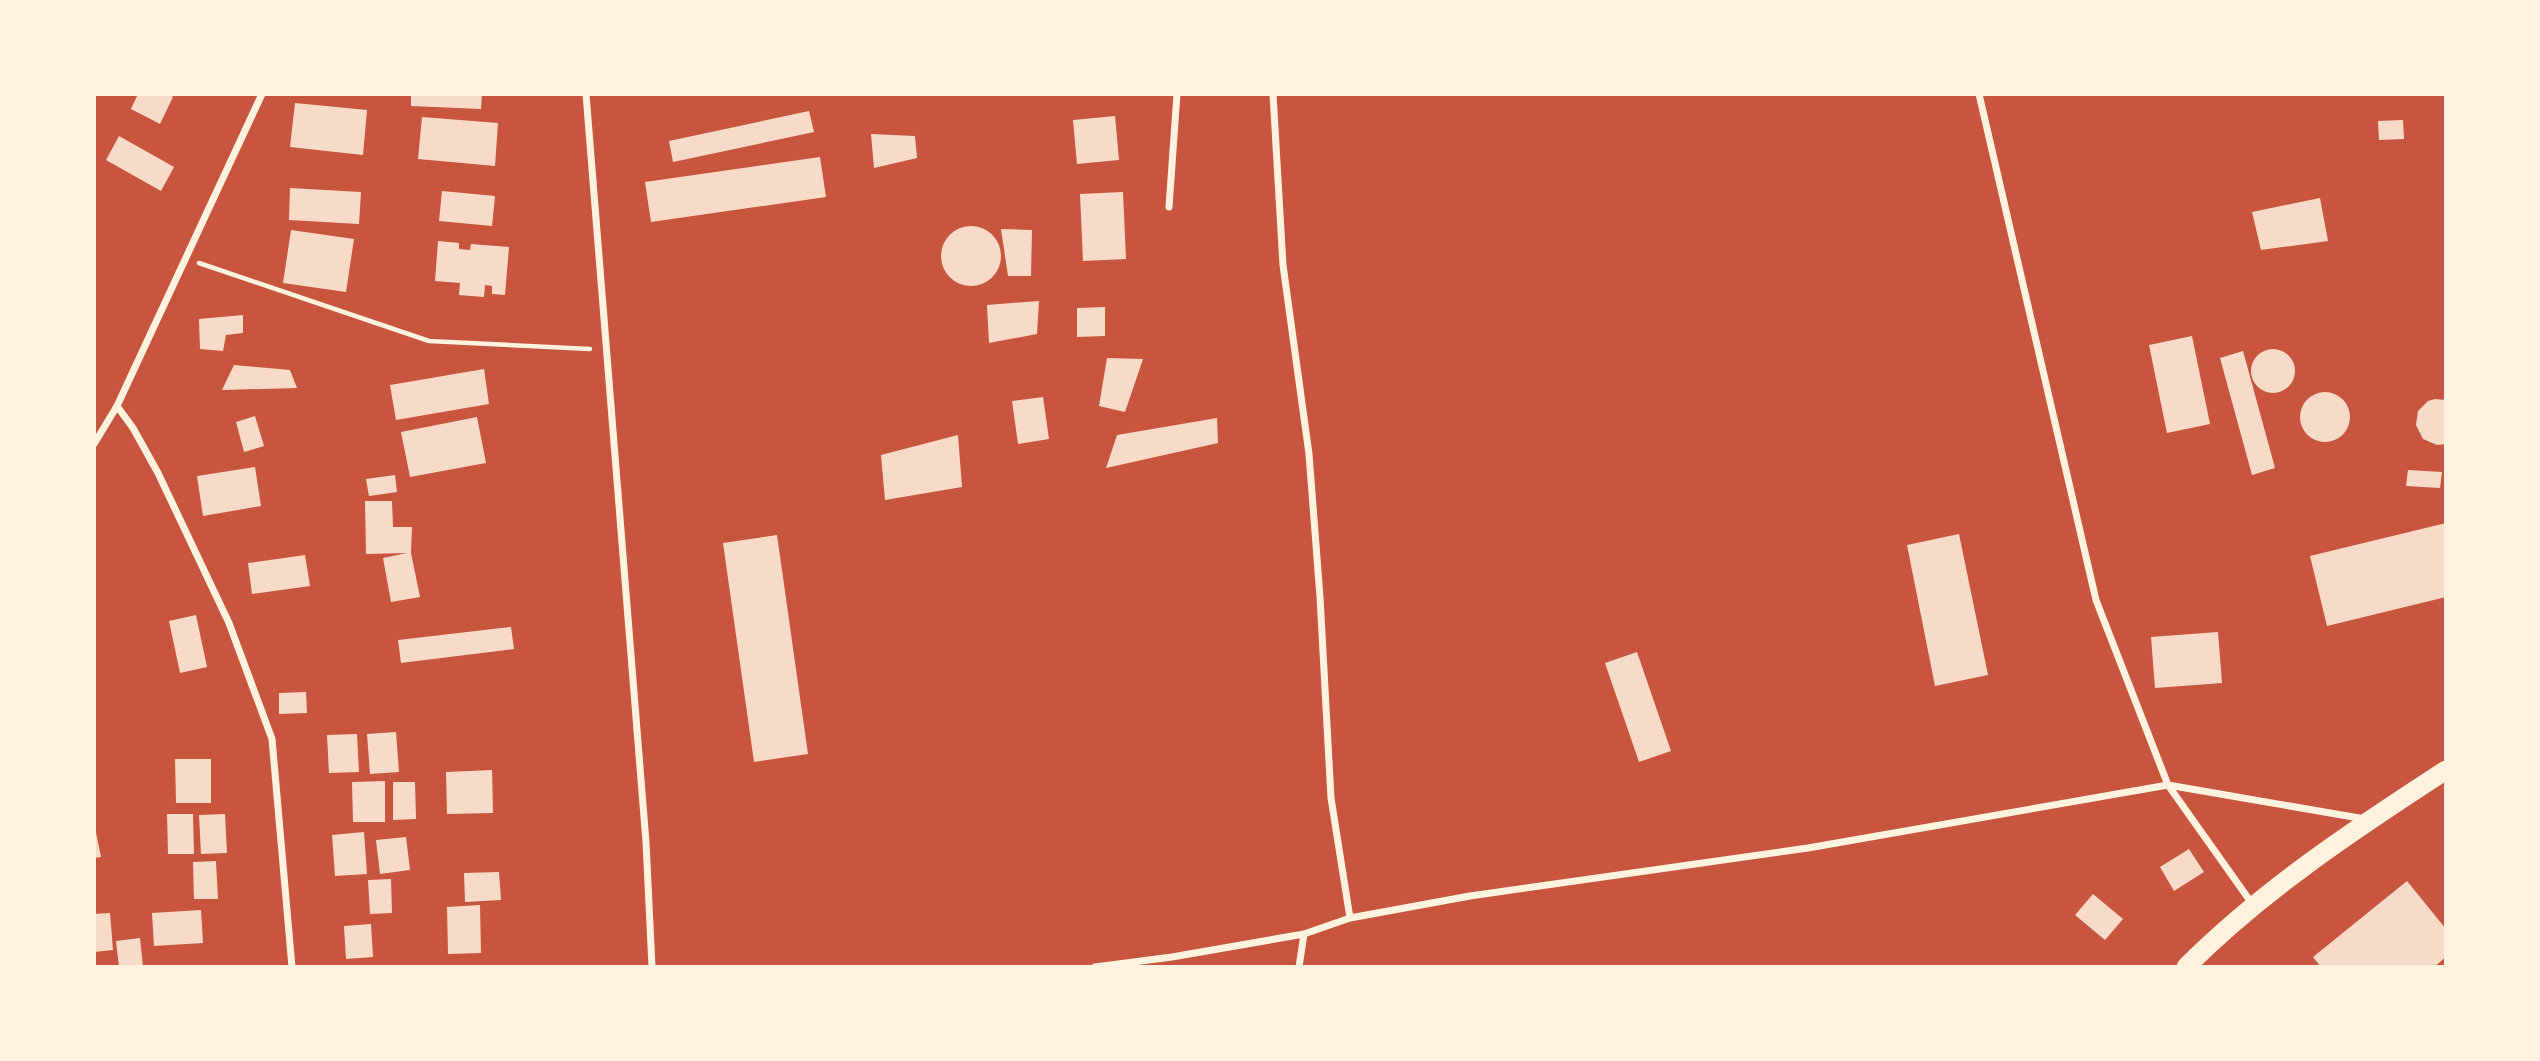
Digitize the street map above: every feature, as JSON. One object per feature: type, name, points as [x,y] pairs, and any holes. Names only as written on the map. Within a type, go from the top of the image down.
[{"type":"highway","points":[[2186,967],[2253,906],[2369,820],[2445,771]]},
{"type":"street","points":[[94,444],[117,406],[262,94]]},
{"type":"street","points":[[586,94],[646,842],[652,967]]},
{"type":"street","points":[[1169,207],[1177,94]]},
{"type":"street","points":[[1273,94],[1283,265],[1309,454],[1331,798],[1350,918]]},
{"type":"street","points":[[1979,94],[2096,600],[2168,785],[2253,906]]},
{"type":"street","points":[[117,406],[133,428],[158,473],[229,623],[272,738],[292,967]]},
{"type":"street","points":[[1095,967],[1172,957],[1304,934],[1350,918],[1470,896],[1808,848],[2168,785],[2369,820]]},
{"type":"street","points":[[1299,967],[1304,934]]},
{"type":"path","points":[[184,258],[429,341],[605,349]]},
{"type":"building","points":[[138,94],[169,94],[173,97],[160,124],[131,109]]},
{"type":"building","points":[[411,94],[482,94],[481,109],[411,106]]},
{"type":"building","points":[[295,103],[367,110],[363,155],[290,147]]},
{"type":"building","points":[[809,111],[814,132],[673,162],[669,141]]},
{"type":"building","points":[[1115,116],[1119,160],[1077,164],[1073,120]]},
{"type":"building","points":[[422,117],[498,123],[495,166],[418,159]]},
{"type":"building","points":[[2403,120],[2404,139],[2379,140],[2378,121]]},
{"type":"building","points":[[871,134],[915,136],[917,158],[874,168]]},
{"type":"building","points":[[119,136],[174,167],[161,191],[106,160]]},
{"type":"building","points":[[820,157],[826,197],[651,222],[645,182]]},
{"type":"building","points":[[290,188],[361,192],[359,224],[289,220]]},
{"type":"building","points":[[442,191],[495,196],[492,226],[439,221]]},
{"type":"building","points":[[1123,192],[1126,259],[1083,261],[1080,194]]},
{"type":"building","points":[[2320,198],[2328,241],[2261,250],[2252,212]]},
{"type":"building","points":[[971,226],[992,235],[1001,256],[992,277],[971,286],[950,277],[941,256],[950,235]]},
{"type":"building","points":[[1001,229],[1032,230],[1031,276],[1008,276]]},
{"type":"building","points":[[291,230],[354,239],[346,292],[283,283]]},
{"type":"building","points":[[438,241],[459,243],[459,249],[470,250],[471,244],[509,247],[505,295],[492,294],[492,286],[485,285],[484,297],[459,295],[460,283],[435,281]]},
{"type":"building","points":[[1039,301],[1037,334],[989,343],[987,305]]},
{"type":"building","points":[[1105,307],[1105,336],[1077,337],[1077,308]]},
{"type":"building","points":[[243,315],[243,333],[226,335],[223,351],[200,349],[199,319]]},
{"type":"building","points":[[2192,336],[2210,424],[2167,433],[2149,345]]},
{"type":"building","points":[[2273,349],[2289,355],[2295,371],[2289,387],[2273,393],[2257,387],[2251,371],[2257,355]]},
{"type":"building","points":[[2243,351],[2275,468],[2252,475],[2220,358]]},
{"type":"building","points":[[1107,358],[1143,359],[1125,412],[1099,406]]},
{"type":"building","points":[[234,365],[290,370],[297,388],[222,390]]},
{"type":"building","points":[[484,369],[489,404],[396,420],[390,385]]},
{"type":"building","points":[[2325,392],[2343,399],[2350,417],[2343,435],[2325,442],[2307,435],[2300,417],[2307,399]]},
{"type":"building","points":[[1043,397],[1049,439],[1018,444],[1012,401]]},
{"type":"building","points":[[2446,400],[2446,444],[2437,445],[2423,439],[2416,425],[2418,411],[2428,401]]},
{"type":"building","points":[[255,416],[264,446],[244,452],[236,422]]},
{"type":"building","points":[[477,417],[486,463],[410,477],[401,432]]},
{"type":"building","points":[[1217,418],[1218,443],[1106,468],[1117,435]]},
{"type":"building","points":[[958,435],[962,487],[885,500],[881,455]]},
{"type":"building","points":[[255,467],[261,506],[203,516],[197,476]]},
{"type":"building","points":[[2408,470],[2442,472],[2440,488],[2406,486]]},
{"type":"building","points":[[395,475],[397,492],[369,496],[366,479]]},
{"type":"building","points":[[365,501],[392,501],[393,527],[412,527],[411,553],[420,597],[391,602],[383,558],[407,553],[366,554]]},
{"type":"building","points":[[2446,523],[2446,597],[2327,626],[2310,556]]},
{"type":"building","points":[[1959,534],[1988,675],[1935,686],[1907,545]]},
{"type":"building","points":[[777,535],[808,754],[754,762],[723,543]]},
{"type":"building","points":[[305,555],[310,586],[252,594],[248,563]]},
{"type":"building","points":[[196,615],[207,667],[180,673],[169,621]]},
{"type":"building","points":[[511,627],[514,649],[401,663],[398,640]]},
{"type":"building","points":[[2218,632],[2222,683],[2155,688],[2151,637]]},
{"type":"building","points":[[1637,652],[1671,751],[1639,762],[1605,663]]},
{"type":"building","points":[[306,692],[307,713],[279,714],[279,693]]},
{"type":"building","points":[[396,732],[399,772],[370,774],[367,734]]},
{"type":"building","points":[[357,734],[359,772],[329,773],[327,735]]},
{"type":"building","points":[[175,759],[211,759],[211,803],[176,803]]},
{"type":"building","points":[[492,770],[493,813],[447,814],[446,772]]},
{"type":"building","points":[[385,781],[385,822],[353,822],[352,782]]},
{"type":"building","points":[[393,782],[415,782],[416,819],[393,820]]},
{"type":"building","points":[[167,814],[193,814],[194,854],[168,854]]},
{"type":"building","points":[[225,814],[227,853],[201,854],[199,815]]},
{"type":"building","points":[[94,823],[101,857],[94,858]]},
{"type":"building","points":[[364,832],[367,874],[335,876],[332,835]]},
{"type":"building","points":[[406,837],[410,870],[380,874],[376,840]]},
{"type":"building","points":[[2189,849],[2204,872],[2174,891],[2160,867]]},
{"type":"building","points":[[216,861],[218,899],[194,899],[193,862]]},
{"type":"building","points":[[499,872],[501,900],[465,902],[464,873]]},
{"type":"building","points":[[391,879],[392,913],[370,914],[368,880]]},
{"type":"building","points":[[2407,881],[2446,929],[2446,957],[2434,967],[2321,967],[2313,957]]},
{"type":"building","points":[[2093,894],[2123,919],[2105,940],[2075,915]]},
{"type":"building","points":[[480,905],[481,953],[448,954],[447,907]]},
{"type":"building","points":[[201,910],[203,943],[154,946],[152,913]]},
{"type":"building","points":[[110,913],[113,950],[94,952],[94,914]]},
{"type":"building","points":[[371,924],[373,957],[346,959],[344,926]]},
{"type":"building","points":[[140,938],[143,967],[119,967],[116,941]]}]
